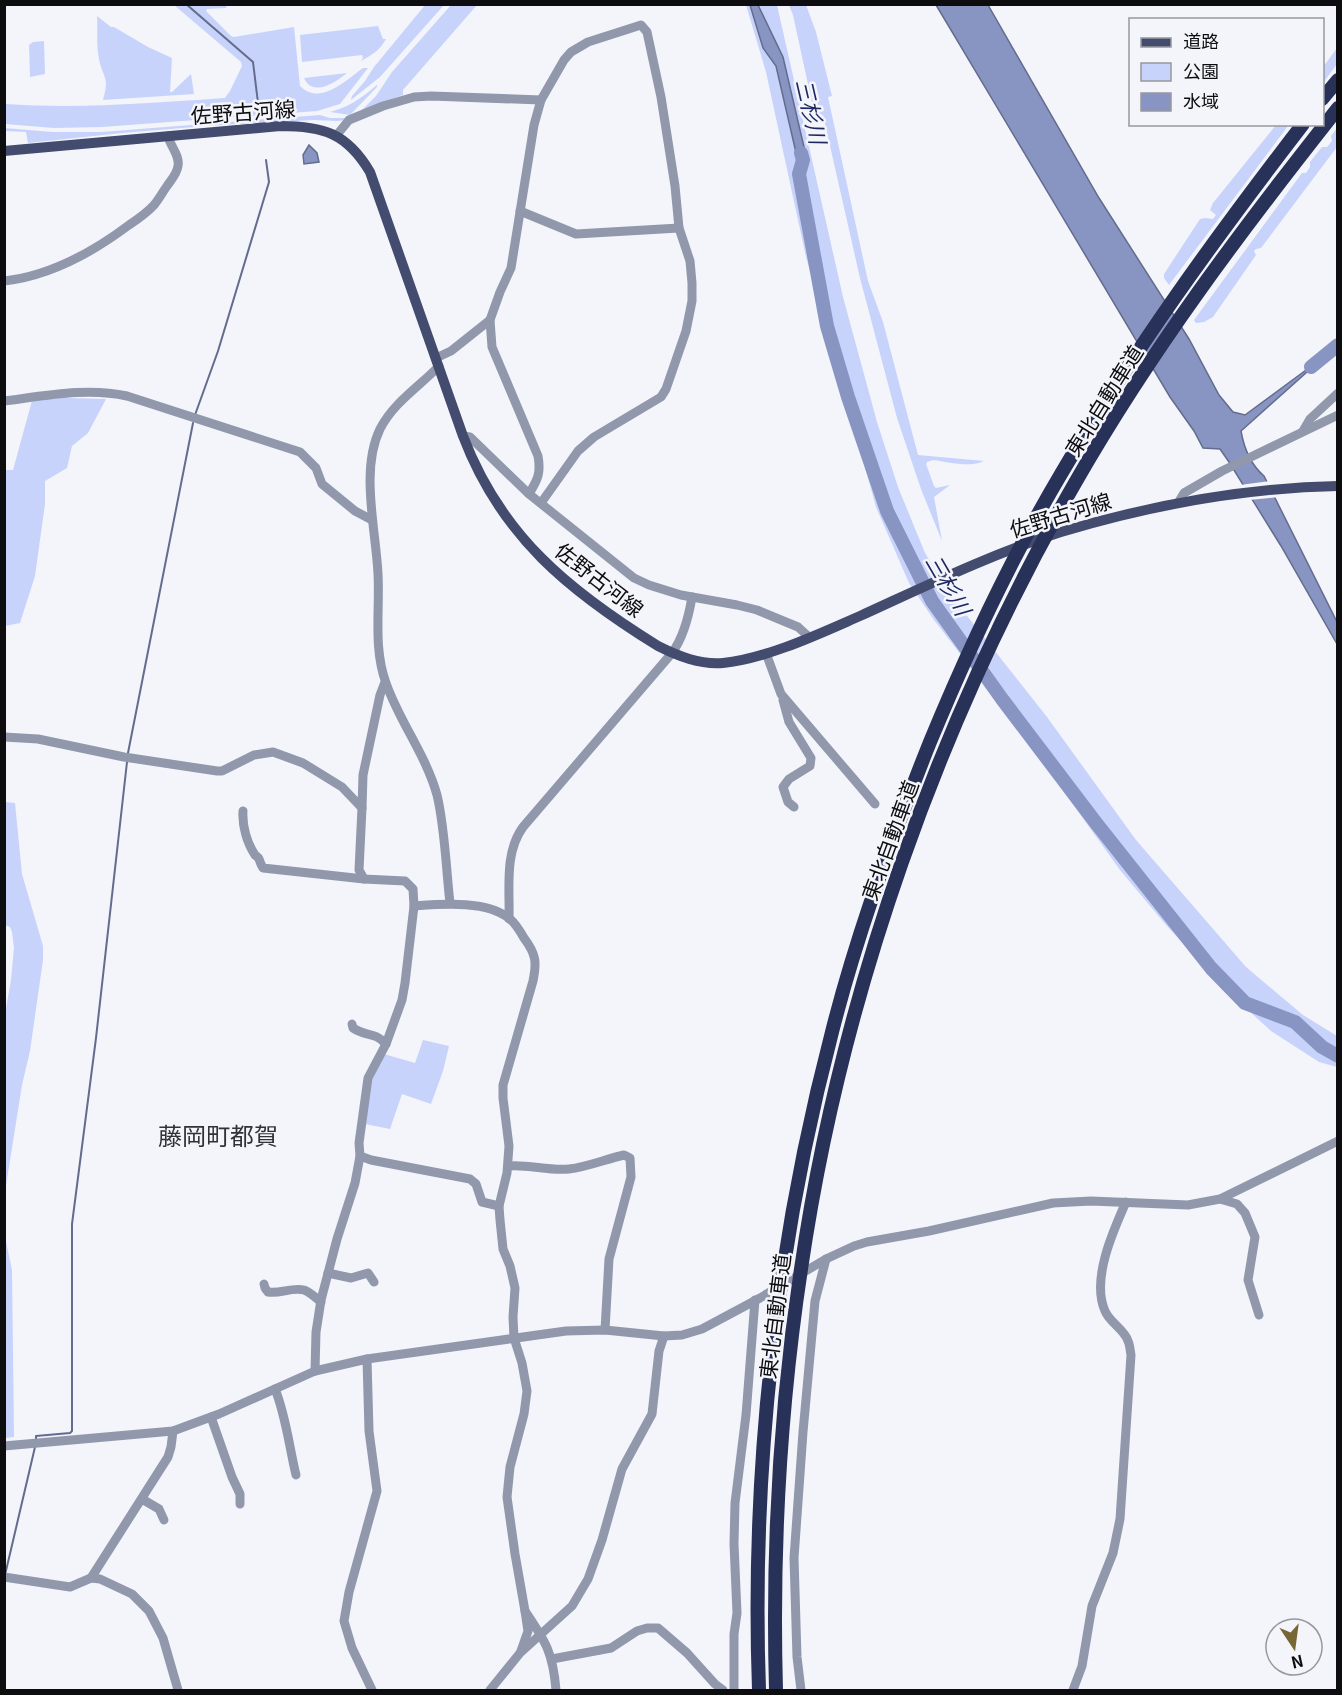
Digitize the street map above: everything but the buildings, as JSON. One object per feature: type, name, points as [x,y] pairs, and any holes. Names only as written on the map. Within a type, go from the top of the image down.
[{"type":"highway","points":[[1324,98],[1338,80]]},
{"type":"highway","name":"東北自動車道","points":[[776,1690],[777,1514],[785,1395],[801,1268],[822,1149],[849,1036],[884,918],[910,841],[955,728],[1006,615],[1056,518],[1107,430],[1185,310],[1247,225],[1338,108]]},
{"type":"highway","name":"東北自動車道","points":[[759,1690],[757,1651],[760,1515],[765,1424],[782,1277],[805,1146],[831,1033],[867,913],[916,777],[942,713],[993,601],[1032,526],[1128,364],[1232,216],[1301,126]]},
{"type":"highway","points":[[750,1690],[748,1651],[750,1556],[760,1515]]},
{"type":"highway","points":[[775,1651],[781,1690]]},
{"type":"main road","name":"佐野古河線","points":[[4,151],[279,126],[315,128],[336,136],[353,148],[370,172],[463,436],[491,496],[538,556],[576,591],[642,636],[672,653],[699,661],[720,663],[766,653],[809,637],[1002,553],[1059,533],[1126,514],[1237,493],[1338,486]]},
{"type":"street","points":[[530,494],[538,477],[540,466],[538,456],[492,347],[490,320],[511,268],[534,125],[541,100],[571,52],[588,42],[634,26],[643,26],[647,32],[661,97],[679,228],[690,261],[692,301],[686,331],[666,389],[661,397],[594,437],[578,451],[542,503]]},
{"type":"street","points":[[336,136],[350,120],[383,106],[414,97],[541,100]]},
{"type":"street","points":[[4,281],[46,271],[84,254],[109,240],[150,209],[178,168],[178,161],[168,136]]},
{"type":"street","points":[[520,211],[576,234],[679,228]]},
{"type":"street","points":[[450,903],[436,795],[386,682],[378,640],[378,575],[372,520],[372,456],[379,431],[390,412],[438,362],[490,320]]},
{"type":"street","points":[[4,401],[67,393],[102,392],[127,396],[300,452],[316,468],[322,484],[356,511],[372,520]]},
{"type":"street","points":[[1302,431],[1310,419],[1338,393]]},
{"type":"street","points":[[1178,503],[1184,494],[1231,466],[1338,415]]},
{"type":"street","points":[[463,436],[470,438],[483,448],[530,494],[634,578],[668,591],[757,610],[798,627],[809,637]]},
{"type":"street","points":[[509,919],[510,859],[514,841],[672,653],[682,634],[692,597]]},
{"type":"street","points":[[766,653],[789,722],[811,758],[810,766],[789,779],[783,787],[788,802],[794,807]]},
{"type":"street","points":[[364,879],[360,870],[363,775],[380,695],[386,682]]},
{"type":"street","points":[[781,694],[875,804]]},
{"type":"street","points":[[4,737],[38,739],[124,757],[217,771],[222,771],[254,755],[273,752],[303,763],[342,787],[362,808]]},
{"type":"street","points":[[243,811],[246,837],[263,868],[405,881],[413,889],[414,906],[402,1000],[386,1044],[368,1078],[355,1183],[321,1302],[316,1332],[315,1371]]},
{"type":"street","points":[[414,906],[450,903],[496,911],[509,919],[534,953],[536,968],[503,1084],[509,1146],[508,1166],[499,1206],[503,1249],[515,1288],[514,1338],[522,1363],[527,1391],[524,1414],[510,1467],[507,1497],[528,1631],[520,1653]]},
{"type":"street","points":[[352,1024],[358,1032],[379,1036],[386,1044]]},
{"type":"street","points":[[4,1446],[173,1431],[211,1417],[315,1371],[367,1359],[566,1331],[604,1330],[664,1336],[682,1335],[702,1329],[822,1262],[867,1242],[929,1231],[1038,1206],[1068,1202],[1188,1205],[1220,1199],[1338,1140]]},
{"type":"street","points":[[508,1166],[571,1168],[624,1155],[630,1158],[631,1177],[609,1259],[604,1330]]},
{"type":"street","points":[[360,1156],[471,1179],[476,1184],[482,1202],[499,1206]]},
{"type":"street","points":[[1220,1199],[1237,1204],[1245,1213],[1255,1237],[1248,1280],[1259,1315]]},
{"type":"street","points":[[1073,1690],[1082,1666],[1092,1606],[1113,1553],[1120,1519],[1131,1355],[1126,1337],[1105,1311],[1101,1274],[1112,1232],[1126,1202]]},
{"type":"street","points":[[801,1690],[797,1657],[794,1558],[815,1301],[822,1262]]},
{"type":"street","points":[[328,1273],[351,1278],[368,1273],[374,1282]]},
{"type":"street","points":[[264,1284],[268,1292],[296,1289],[306,1291],[321,1302]]},
{"type":"street","points":[[734,1690],[734,1634],[737,1613],[735,1503],[758,1299]]},
{"type":"street","points":[[490,1690],[520,1653],[572,1606],[588,1579],[602,1540],[622,1469],[652,1414],[659,1352],[664,1336]]},
{"type":"street","points":[[367,1359],[369,1431],[377,1491],[348,1592],[344,1621],[352,1648],[372,1690]]},
{"type":"street","points":[[275,1389],[281,1404],[296,1475]]},
{"type":"street","points":[[211,1417],[240,1494],[240,1504]]},
{"type":"street","points":[[92,1578],[168,1457],[173,1431]]},
{"type":"street","points":[[142,1499],[159,1509],[164,1520]]},
{"type":"street","points":[[4,1578],[70,1587],[92,1578],[100,1579],[132,1594],[149,1611],[163,1638],[178,1690]]},
{"type":"street","points":[[525,1611],[541,1635],[552,1659],[556,1690]]},
{"type":"street","points":[[552,1659],[611,1648],[637,1631],[658,1628],[687,1653],[723,1690]]},
{"type":"green space","points":[[426,4],[444,5],[380,77],[351,100],[374,67]]},
{"type":"green space","points":[[174,5],[227,5],[226,8],[207,9],[206,11],[234,37],[294,27],[300,86],[308,92],[324,93],[340,85],[363,68],[368,68],[340,104],[317,111],[102,127],[54,128],[5,124],[5,104],[87,106],[225,98],[242,66],[241,62]]},
{"type":"green space","points":[[451,5],[477,5],[403,90],[403,95],[357,115],[376,96],[392,72]]},
{"type":"green space","points":[[746,5],[750,5],[763,48],[776,66],[800,170],[783,57],[758,5],[777,5],[843,297],[877,422],[898,487],[925,553],[949,593],[1047,717],[1136,840],[1246,967],[1303,1015],[1337,1036],[1337,1067],[1319,1062],[1271,1031],[1224,988],[1166,925],[1120,870],[1026,739],[934,620],[909,583],[876,507],[806,257],[766,72]]},
{"type":"green space","points":[[789,5],[806,5],[816,32],[832,96],[828,97],[868,281],[883,322],[918,455],[984,461],[966,464],[933,460],[927,462],[936,488],[950,485],[934,497],[942,541],[921,489],[897,418],[860,278],[823,115],[814,112]]},
{"type":"green space","points":[[97,16],[111,27],[172,58],[170,92],[191,74],[194,94],[103,100],[106,82],[98,54]]},
{"type":"green space","points":[[378,26],[383,39],[386,39],[375,52],[361,61],[362,55],[302,62],[300,35]]},
{"type":"green space","points":[[44,41],[45,74],[30,77],[29,45],[33,42]]},
{"type":"green space","points":[[1337,48],[1337,64],[1324,82],[1324,66]]},
{"type":"green space","points":[[347,73],[331,84],[319,88],[308,84],[304,78]]},
{"type":"green space","points":[[377,85],[350,115],[330,112],[355,102]]},
{"type":"green space","points":[[320,115],[330,118],[346,118],[337,121],[219,125],[28,143],[26,132],[5,131],[4,128],[53,132],[101,132]]},
{"type":"green space","points":[[1275,126],[1288,126],[1169,285],[1164,274],[1200,219],[1213,219],[1216,215],[1210,210],[1213,203]]},
{"type":"green space","points":[[1337,128],[1337,147],[1261,248],[1254,251],[1256,255],[1213,317],[1196,323],[1194,320],[1302,173],[1306,173],[1310,162],[1322,147],[1327,147],[1332,141],[1331,136]]},
{"type":"green space","points":[[33,397],[106,399],[88,433],[72,446],[67,468],[45,481],[45,504],[35,576],[20,623],[5,626],[5,470],[13,470]]},
{"type":"green space","points":[[5,802],[15,803],[22,874],[43,946],[43,960],[30,1051],[22,1085],[5,1192],[4,1020],[14,948],[12,932],[10,927],[5,925]]},
{"type":"green space","points":[[423,1040],[449,1046],[431,1104],[402,1094],[390,1129],[365,1124],[371,1082],[384,1054],[415,1063]]},
{"type":"green space","points":[[4,1232],[12,1270],[14,1437],[5,1438]]},
{"type":"water","points":[[750,5],[758,5],[783,57],[807,160],[803,174],[800,170],[776,66],[763,48]]},
{"type":"water","points":[[936,5],[988,5],[1099,198],[1189,339],[1219,395],[1233,412],[1245,415],[1325,356],[1241,431],[1249,456],[1264,476],[1337,622],[1337,644],[1281,546],[1229,462],[1220,449],[1203,448],[1170,397]]},
{"type":"water","points":[[309,145],[317,153],[319,162],[304,164],[303,155]]},
{"type":"pier","points":[[1270,481],[1279,497],[1249,500],[1240,485]]},
{"type":"waterway","points":[[186,4],[253,62],[258,103]]},
{"type":"waterway","name":"三杉川","points":[[801,153],[803,160],[799,174],[827,326],[848,397],[887,511],[932,601],[1002,699],[1096,823],[1211,968],[1245,1003],[1295,1022],[1322,1047],[1338,1056]]},
{"type":"waterway","points":[[195,415],[218,351],[269,182],[266,160]]},
{"type":"waterway","points":[[1311,367],[1338,345]]},
{"type":"waterway","points":[[128,753],[193,423]]},
{"type":"waterway","points":[[36,1441],[36,1436],[72,1431],[72,1224],[96,1038],[127,762]]},
{"type":"waterway","points":[[5,1575],[35,1447]]},
{"type":"district","name":"藤岡町都賀","points":[[218,1134]]}]
